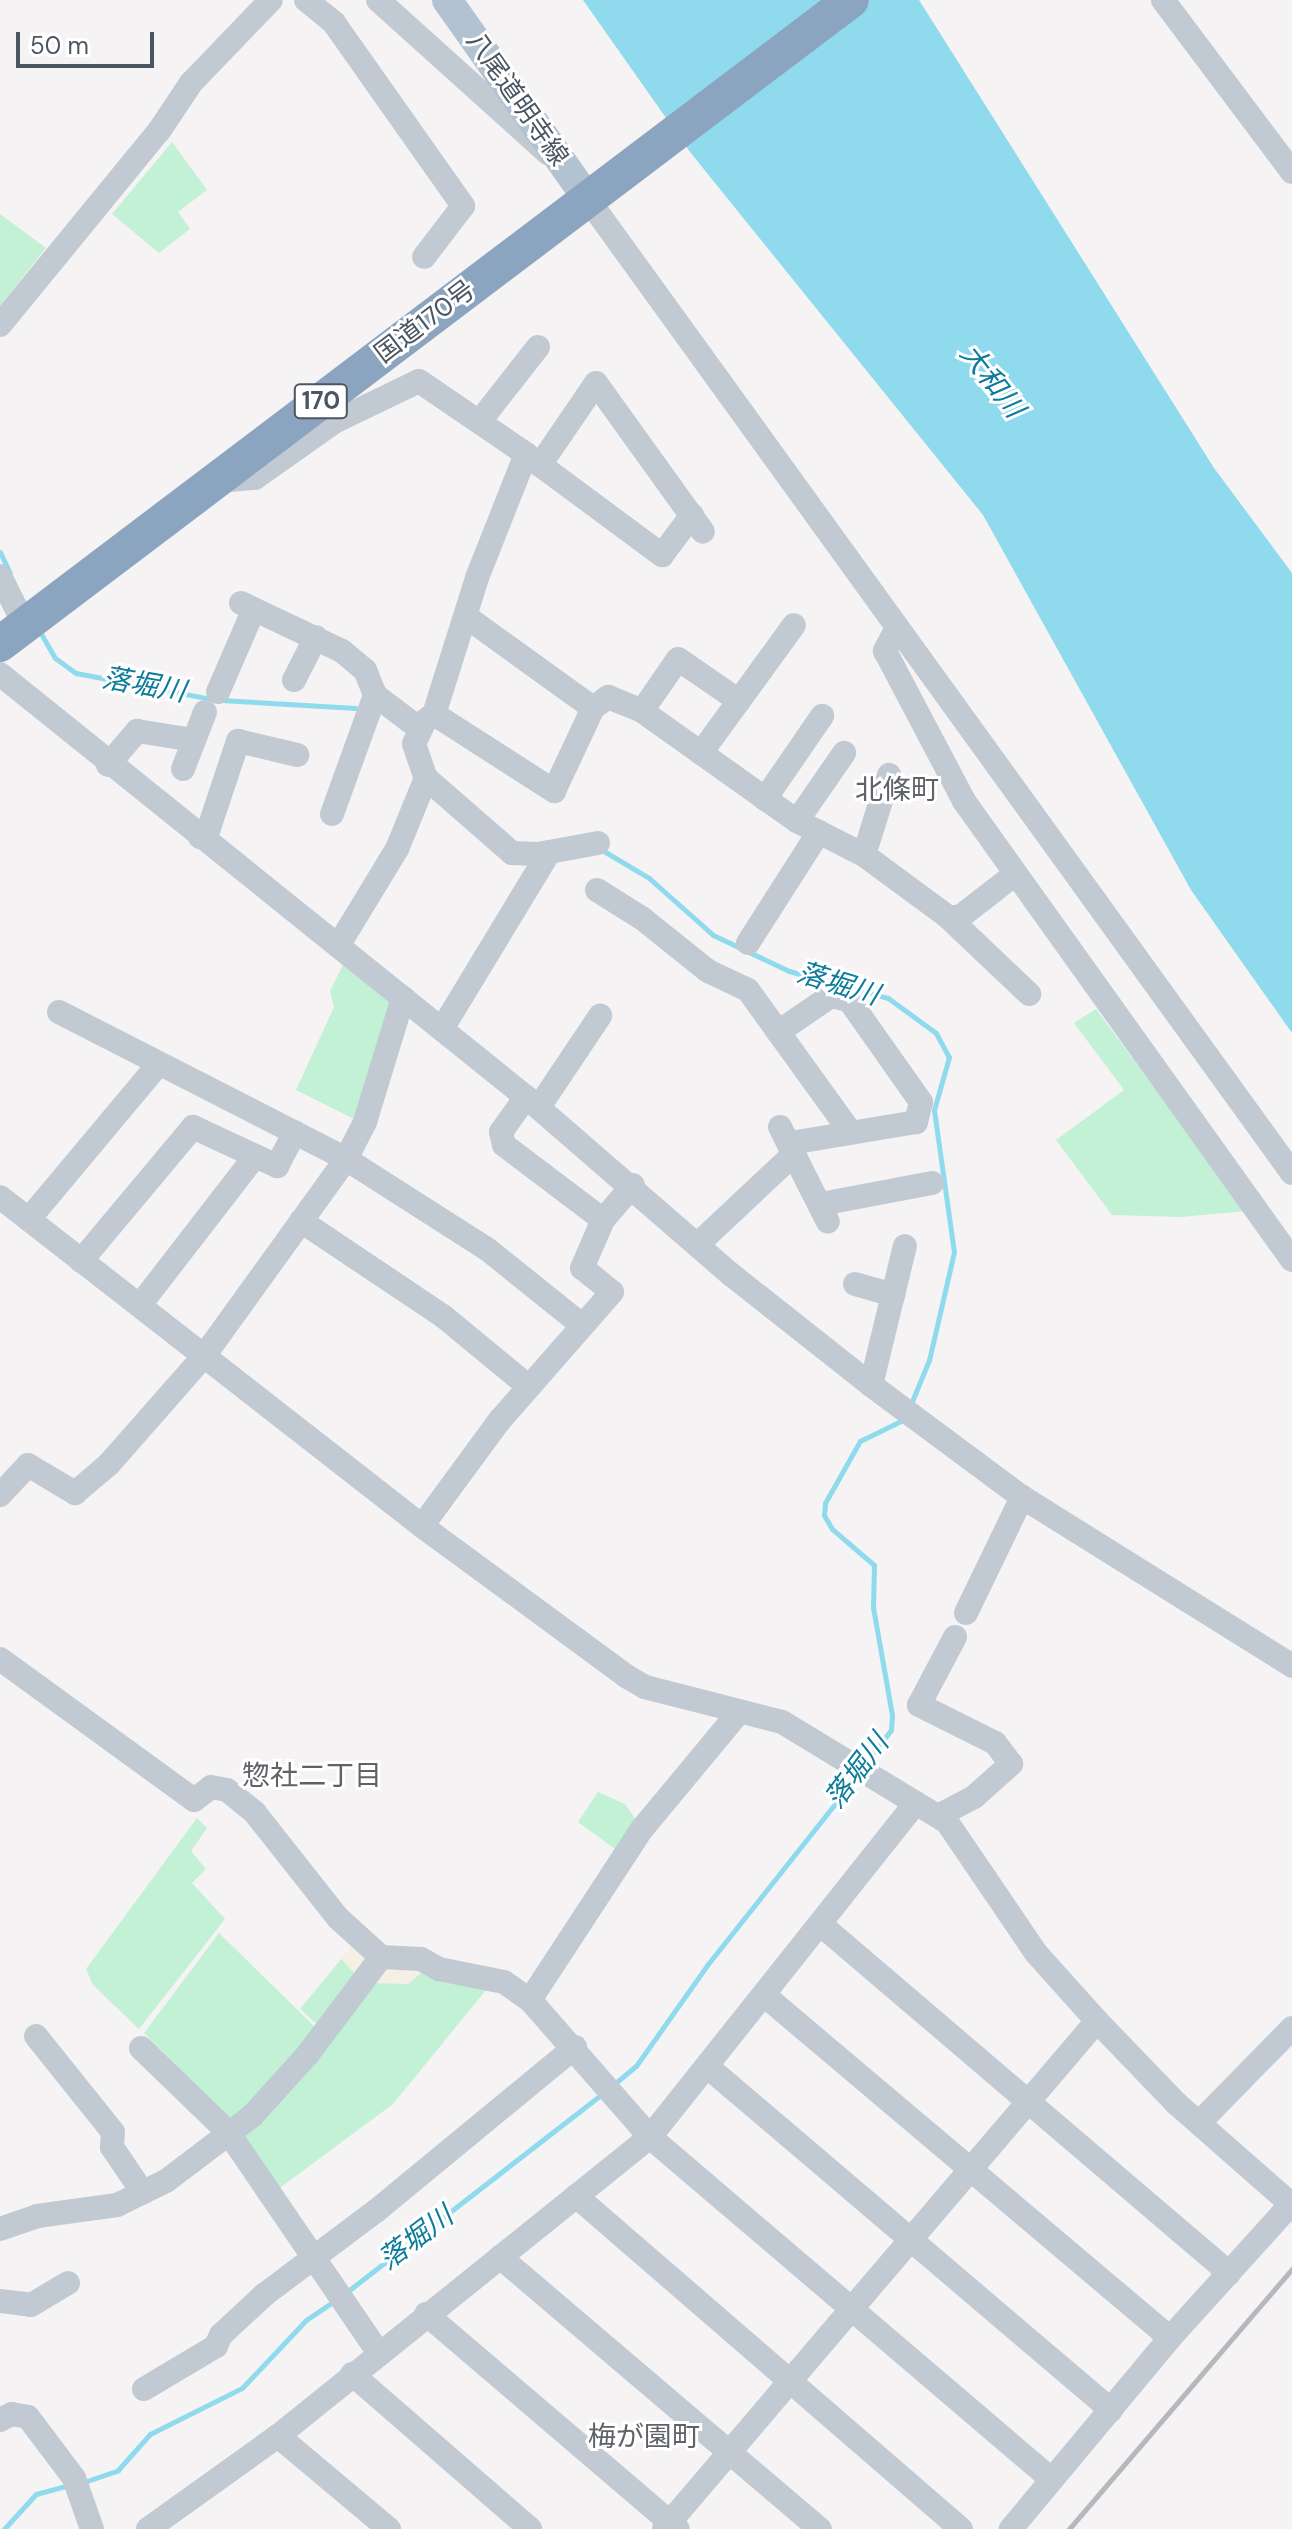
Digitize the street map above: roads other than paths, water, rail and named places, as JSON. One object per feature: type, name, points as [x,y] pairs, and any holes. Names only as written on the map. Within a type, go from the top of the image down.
[{"type":"highway","name":"国道170号","points":[[24,626],[851,0]]},
{"type":"main road","name":"八尾道明寺線","points":[[447,0],[564,166],[594,193]]},
{"type":"street","points":[[0,325],[159,131],[191,83],[271,0]]},
{"type":"street","points":[[306,0],[334,23],[463,206],[424,257]]},
{"type":"street","points":[[378,0],[564,166]]},
{"type":"street","points":[[1163,0],[1292,172]]},
{"type":"street","points":[[594,193],[897,628],[1292,1173]]},
{"type":"street","points":[[480,421],[538,347]]},
{"type":"street","points":[[216,481],[255,478],[334,422],[419,381],[480,421],[533,459],[662,555],[697,523],[596,383],[533,459],[477,578],[468,618],[427,722],[414,744],[426,778],[512,853],[549,852],[598,843]]},
{"type":"street","points":[[0,576],[24,626]]},
{"type":"street","points":[[183,769],[247,606],[316,637],[365,670],[375,695],[554,791],[593,708],[608,697],[642,711],[797,821],[864,855],[948,917],[1029,994]]},
{"type":"street","points":[[468,618],[593,708]]},
{"type":"street","points":[[701,753],[794,625]]},
{"type":"street","points":[[897,628],[885,651],[964,801],[1292,1260]]},
{"type":"street","points":[[294,680],[316,637]]},
{"type":"street","points":[[642,711],[678,659],[739,701]]},
{"type":"street","points":[[0,674],[108,765],[533,1102],[698,1244],[871,1385],[1022,1497],[1292,1666]]},
{"type":"street","points":[[332,814],[375,695]]},
{"type":"street","points":[[765,799],[822,716]]},
{"type":"street","points":[[108,765],[137,731],[193,740]]},
{"type":"street","points":[[200,837],[209,828],[238,741],[297,755]]},
{"type":"street","points":[[797,821],[844,753]]},
{"type":"street","points":[[864,855],[889,775]]},
{"type":"street","points":[[338,946],[397,849],[426,778]]},
{"type":"street","points":[[748,943],[819,832]]},
{"type":"street","points":[[442,1029],[549,852]]},
{"type":"street","points":[[948,917],[960,917],[1014,875]]},
{"type":"street","points":[[597,890],[643,919],[708,971],[748,990],[851,1133]]},
{"type":"street","points":[[698,1244],[789,1141],[916,1122],[921,1102],[849,1000],[831,996],[778,1032]]},
{"type":"street","points":[[0,1495],[28,1465],[75,1493],[109,1464],[204,1356],[346,1159],[365,1122],[403,998]]},
{"type":"street","points":[[59,1012],[157,1066],[346,1159],[487,1249],[582,1325]]},
{"type":"street","points":[[600,1016],[533,1102],[501,1132],[504,1145],[603,1220]]},
{"type":"street","points":[[29,1219],[157,1066]]},
{"type":"street","points":[[81,1261],[193,1127],[277,1166],[295,1132]]},
{"type":"street","points":[[789,1141],[824,1213],[932,1183]]},
{"type":"street","points":[[140,1305],[255,1156]]},
{"type":"street","points":[[422,1526],[528,1386],[612,1292],[582,1268],[603,1220],[633,1185]]},
{"type":"street","points":[[0,1197],[422,1526],[626,1676],[645,1687],[782,1722],[863,1768],[947,1822],[1036,1953],[1097,2021],[1199,2123],[1291,2204],[1170,2338],[1011,2529]]},
{"type":"street","points":[[301,1221],[443,1316],[528,1386]]},
{"type":"street","points":[[871,1385],[905,1246]]},
{"type":"street","points":[[855,1284],[893,1295]]},
{"type":"street","points":[[966,1613],[1022,1497]]},
{"type":"street","points":[[938,1816],[974,1797],[1011,1764],[995,1743],[919,1705],[955,1637]]},
{"type":"street","points":[[0,1659],[194,1800],[211,1787],[227,1790],[255,1813],[338,1918],[381,1957],[421,1959],[439,1969],[504,1982],[530,2000],[575,2047],[650,2137],[1051,2479]]},
{"type":"street","points":[[530,2000],[642,1829],[740,1711]]},
{"type":"street","points":[[148,2529],[278,2436],[378,2352],[650,2137],[709,2068],[916,1803]]},
{"type":"street","points":[[820,1924],[1229,2273]]},
{"type":"street","points":[[0,2229],[37,2216],[87,2212],[143,2193],[252,2116],[308,2054],[381,1957]]},
{"type":"street","points":[[764,1995],[1170,2338]]},
{"type":"street","points":[[426,2314],[671,2527],[731,2451],[792,2384],[1097,2021]]},
{"type":"street","points":[[1199,2123],[1292,2028]]},
{"type":"street","points":[[36,2036],[113,2132],[112,2147],[143,2193]]},
{"type":"street","points":[[144,2389],[216,2346],[264,2295],[575,2047]]},
{"type":"street","points":[[141,2048],[228,2132],[315,2255],[378,2352]]},
{"type":"street","points":[[709,2068],[1111,2410]]},
{"type":"street","points":[[576,2196],[961,2529]]},
{"type":"street","points":[[500,2257],[820,2529]]},
{"type":"street","points":[[0,2301],[31,2305],[68,2283]]},
{"type":"street","points":[[352,2374],[520,2526]]},
{"type":"street","points":[[0,2420],[12,2414],[28,2417],[74,2478],[92,2529]]},
{"type":"street","points":[[278,2436],[360,2520],[389,2529]]},
{"type":"water","name":"大和川","points":[[583,0],[919,0],[1214,468],[1292,573],[1292,1033],[1191,890],[983,515],[690,152]]},
{"type":"waterway","name":"落堀川","points":[[0,552],[10,573]]},
{"type":"waterway","name":"落堀川","points":[[40,632],[55,658],[76,673],[211,699]]},
{"type":"waterway","name":"落堀川","points":[[221,700],[356,708]]},
{"type":"waterway","name":"落堀川","points":[[602,850],[649,878],[713,935],[789,971],[888,998],[936,1033],[949,1057],[934,1110],[954,1252],[929,1360],[910,1406]]},
{"type":"waterway","name":"落堀川","points":[[864,1765],[891,1730],[892,1715],[873,1607],[874,1565],[832,1529],[824,1515],[825,1503],[860,1441],[905,1419]]},
{"type":"waterway","name":"落堀川","points":[[613,2085],[636,2066],[708,1964],[856,1777]]},
{"type":"waterway","name":"落堀川","points":[[348,2291],[602,2094]]},
{"type":"waterway","name":"落堀川","points":[[84,2482],[118,2470],[150,2434],[242,2388],[306,2320],[336,2300]]},
{"type":"waterway","name":"落堀川","points":[[4,2529],[36,2494],[70,2485]]},
{"type":"railway","points":[[1069,2529],[1292,2269]]},
{"type":"district","name":"北條町","points":[[897,790]]},
{"type":"district","name":"惣社二丁目","points":[[312,1776]]},
{"type":"district","name":"梅が園町","points":[[644,2437]]}]
